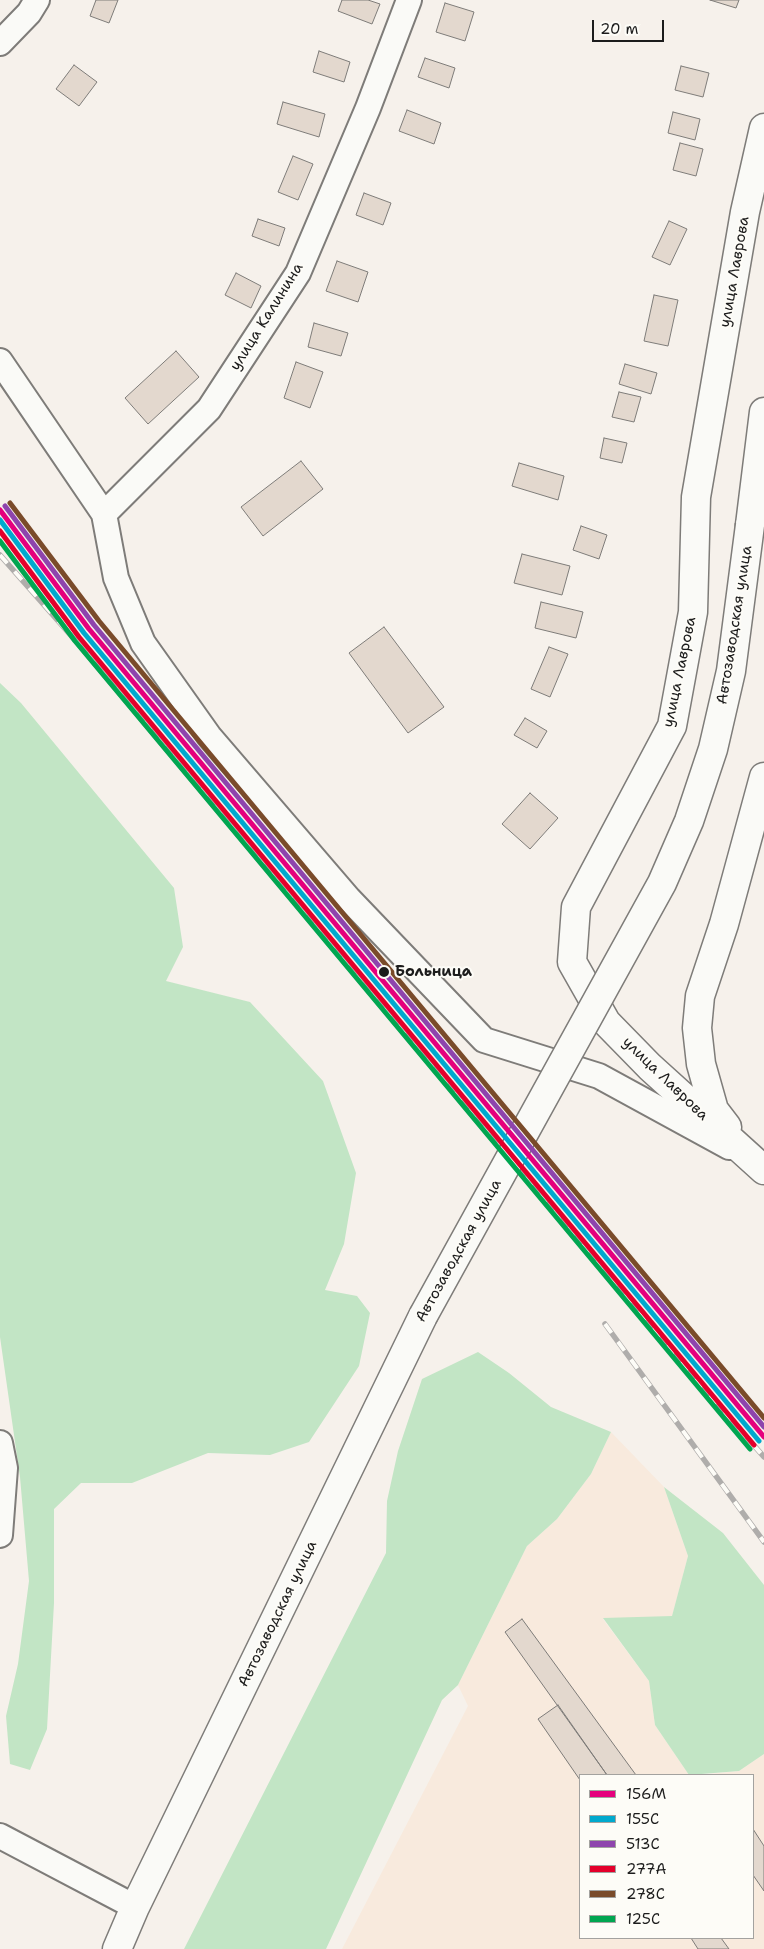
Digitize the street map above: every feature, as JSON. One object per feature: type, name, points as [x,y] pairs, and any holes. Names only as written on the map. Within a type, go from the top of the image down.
[{"type":"main road","name":"улица Лаврова","points":[[757,1164],[650,1067],[606,1022],[572,962],[576,907],[672,726],[693,612],[696,498],[745,212],[764,128]]},
{"type":"main road","name":"Автозаводская улица","points":[[117,1949],[135,1907],[422,1316],[662,883],[689,821],[714,750],[731,671],[764,412]]},
{"type":"main road","points":[[757,1164],[714,1110],[700,1064],[696,1028],[700,996],[724,924],[764,777]]},
{"type":"street","points":[[0,43],[29,13],[38,0]]},
{"type":"street","name":"улица Калинина","points":[[104,514],[209,409],[298,273],[368,108],[409,0]]},
{"type":"street","points":[[0,361],[104,514],[116,578],[143,643],[209,736],[349,899],[484,1040],[599,1076],[757,1164]]},
{"type":"street","points":[[0,1443],[4,1468],[0,1535]]},
{"type":"street","points":[[0,1836],[135,1907]]},
{"type":"shaded area","points":[[611,1432],[664,1487],[688,1556],[672,1617],[603,1619],[649,1681],[655,1725],[688,1774],[579,1774],[579,1939],[754,1939],[754,1774],[709,1774],[739,1771],[764,1754],[764,1949],[342,1949],[468,1706],[458,1685],[527,1546],[557,1519],[591,1474]]},
{"type":"green space","points":[[0,683],[21,703],[174,888],[183,947],[166,981],[250,1002],[323,1081],[356,1173],[344,1244],[325,1290],[357,1296],[370,1313],[359,1366],[309,1442],[270,1455],[208,1453],[132,1483],[81,1483],[54,1509],[54,1603],[47,1729],[30,1770],[10,1764],[6,1716],[18,1664],[29,1581],[20,1477],[0,1337]]},
{"type":"green space","points":[[478,1352],[509,1373],[551,1407],[611,1432],[591,1474],[557,1519],[527,1546],[458,1685],[442,1700],[326,1949],[184,1949],[386,1553],[387,1501],[398,1451],[422,1379]]},
{"type":"green space","points":[[664,1487],[723,1533],[764,1585],[764,1754],[739,1771],[688,1774],[655,1725],[649,1681],[603,1618],[672,1616],[688,1556]]},
{"type":"building","points":[[96,0],[118,0],[109,23],[90,16]]},
{"type":"building","points":[[342,0],[368,0],[380,4],[372,24],[338,11]]},
{"type":"building","points":[[710,0],[739,0],[736,8]]},
{"type":"building","points":[[445,3],[474,12],[465,41],[436,32]]},
{"type":"building","points":[[319,51],[350,62],[344,82],[313,72]]},
{"type":"building","points":[[425,58],[455,68],[449,88],[418,77]]},
{"type":"building","points":[[74,65],[97,82],[79,106],[56,89]]},
{"type":"building","points":[[681,66],[709,73],[703,97],[675,90]]},
{"type":"building","points":[[283,102],[325,114],[319,137],[277,124]]},
{"type":"building","points":[[407,110],[441,123],[434,144],[399,131]]},
{"type":"building","points":[[673,112],[700,119],[695,140],[668,133]]},
{"type":"building","points":[[680,143],[703,149],[696,176],[673,170]]},
{"type":"building","points":[[293,156],[313,164],[298,200],[278,192]]},
{"type":"building","points":[[364,193],[391,203],[383,225],[356,215]]},
{"type":"building","points":[[258,219],[285,228],[279,246],[252,236]]},
{"type":"building","points":[[669,221],[687,229],[670,265],[652,257]]},
{"type":"building","points":[[337,261],[368,272],[358,302],[326,291]]},
{"type":"building","points":[[236,273],[261,286],[251,308],[225,295]]},
{"type":"building","points":[[654,295],[678,300],[668,346],[644,341]]},
{"type":"building","points":[[314,323],[348,333],[341,356],[308,347]]},
{"type":"building","points":[[176,351],[199,377],[148,424],[125,398]]},
{"type":"building","points":[[296,362],[323,372],[310,408],[284,398]]},
{"type":"building","points":[[625,364],[657,373],[651,394],[619,384]]},
{"type":"building","points":[[619,392],[641,397],[634,422],[612,417]]},
{"type":"building","points":[[604,438],[627,443],[622,463],[600,458]]},
{"type":"building","points":[[301,461],[323,489],[263,536],[241,507]]},
{"type":"building","points":[[519,463],[564,476],[558,500],[512,486]]},
{"type":"building","points":[[581,526],[607,535],[599,559],[573,550]]},
{"type":"building","points":[[522,554],[570,566],[562,595],[514,583]]},
{"type":"building","points":[[541,602],[583,612],[576,638],[535,628]]},
{"type":"building","points":[[384,627],[444,707],[408,733],[349,653]]},
{"type":"building","points":[[549,647],[568,654],[550,697],[531,689]]},
{"type":"building","points":[[525,718],[547,731],[537,748],[514,735]]},
{"type":"building","points":[[530,793],[558,818],[530,849],[502,824]]},
{"type":"building","points":[[522,1619],[635,1774],[606,1774],[505,1632]]},
{"type":"building","points":[[558,1705],[606,1774],[579,1774],[579,1779],[538,1719]]},
{"type":"building","points":[[754,1831],[764,1846],[764,1891],[754,1876]]},
{"type":"building","points":[[692,1939],[722,1939],[729,1949],[698,1949]]},
{"type":"railway","points":[[0,555],[74,639],[620,1292],[764,1457]]},
{"type":"railway","points":[[605,1324],[764,1542]]},
{"type":"transit line","name":"278С","points":[[10,503],[99,621],[764,1418]]},
{"type":"transit line","name":"513С","points":[[5,506],[94,625],[764,1427]]},
{"type":"transit line","name":"156М","points":[[0,510],[89,629],[764,1437]]},
{"type":"transit line","name":"155С","points":[[0,520],[84,633],[759,1441]]},
{"type":"transit line","name":"277А","points":[[0,531],[79,637],[754,1445]]},
{"type":"transit line","name":"125С","points":[[0,541],[75,641],[750,1449]]},
{"type":"place","name":"Больница","points":[[384,972]]}]
